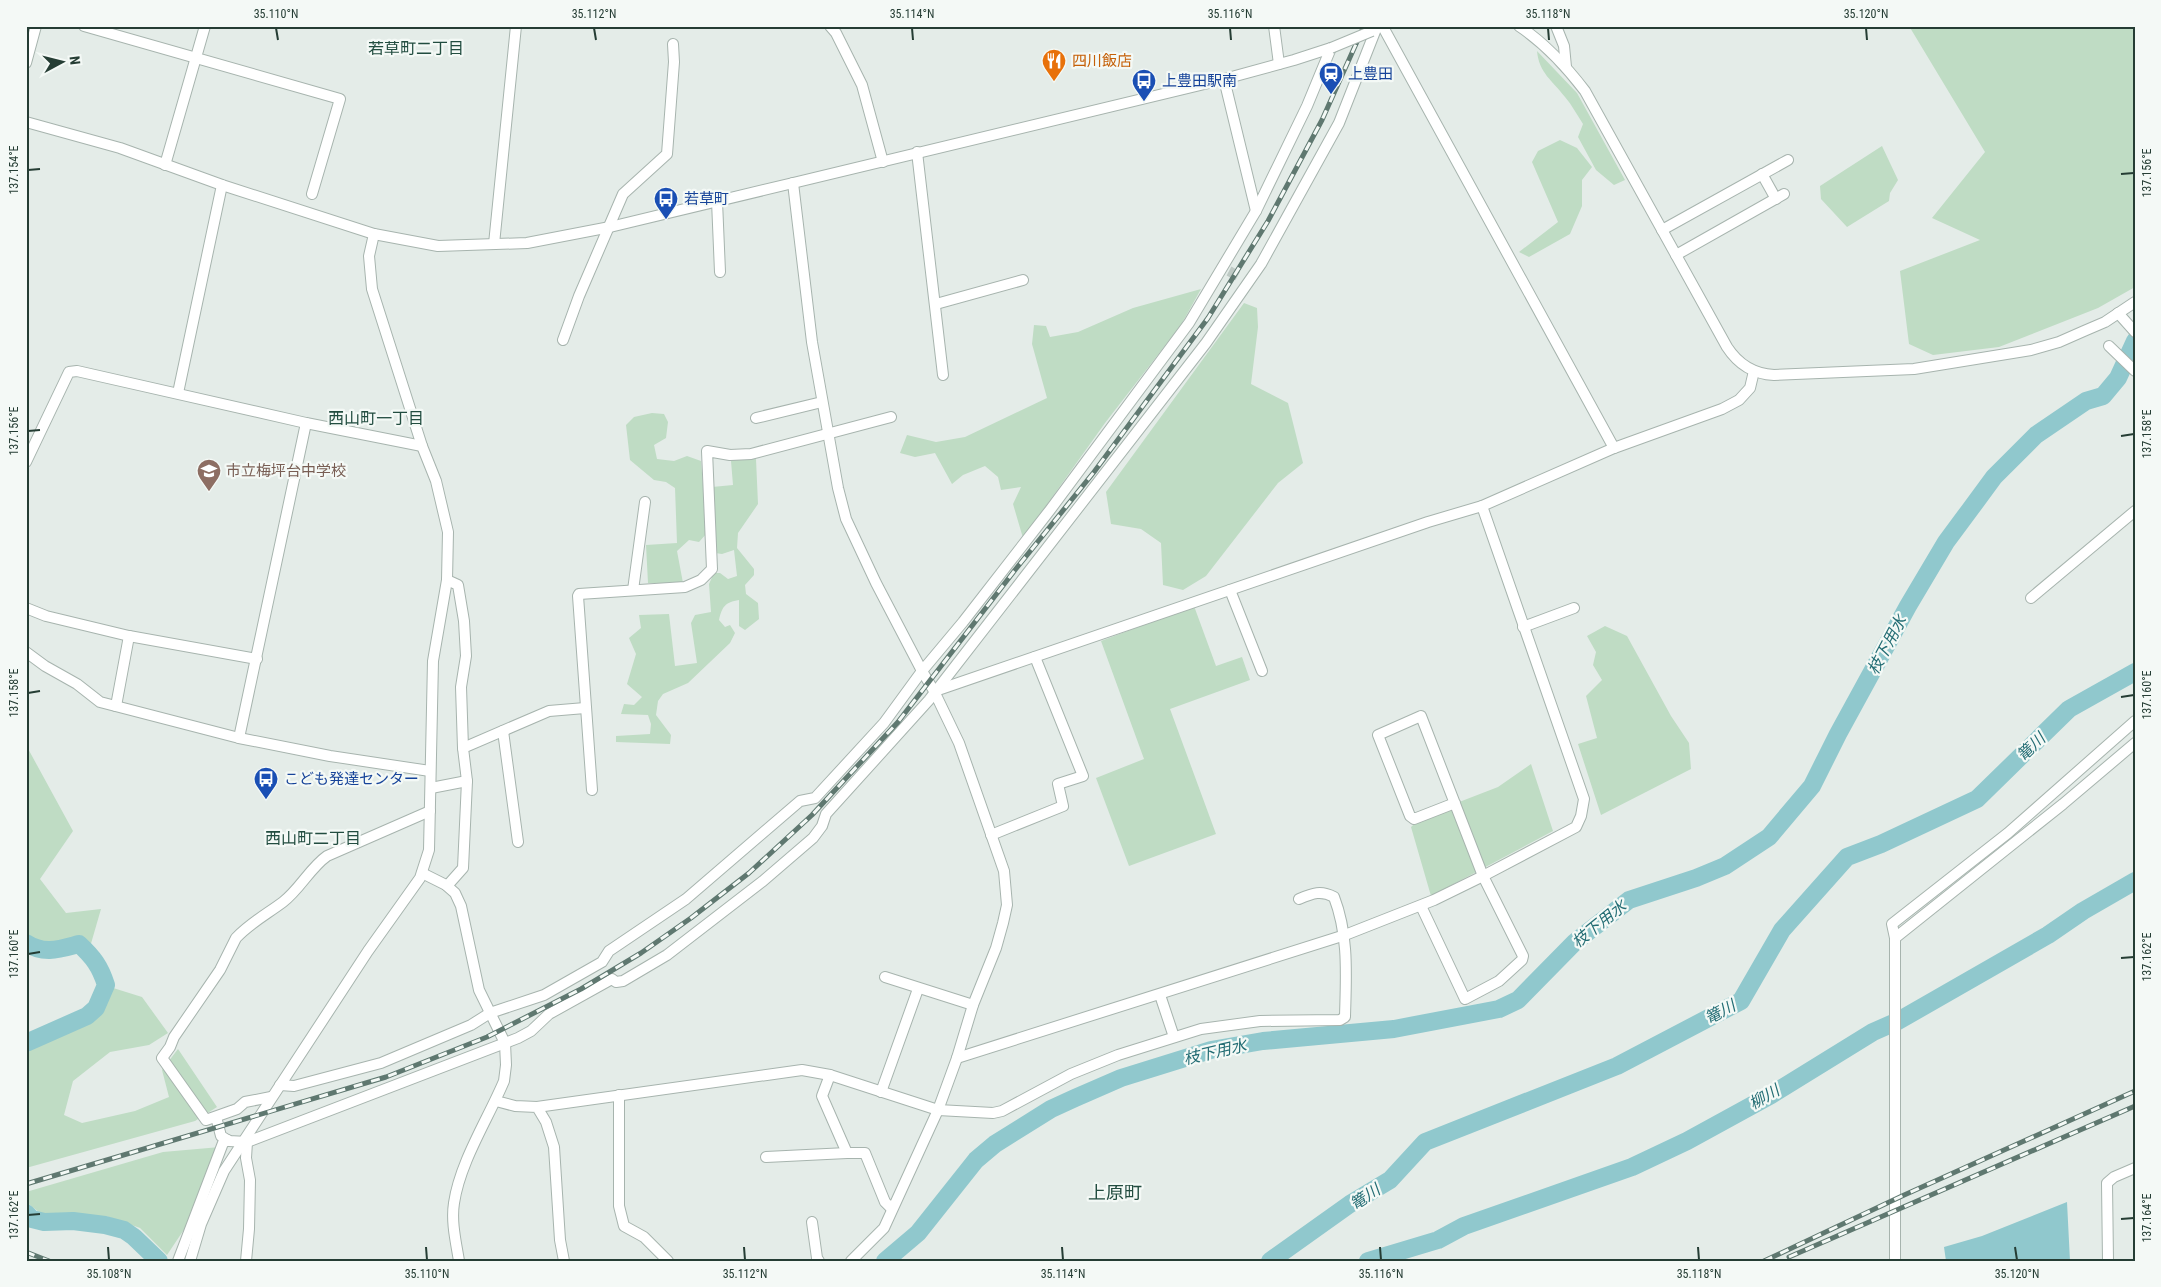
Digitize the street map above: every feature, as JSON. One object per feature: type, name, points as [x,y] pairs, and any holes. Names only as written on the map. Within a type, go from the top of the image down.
[{"type":"street","points":[[26,63],[36,26]]},
{"type":"street","points":[[84,26],[340,99],[312,194]]},
{"type":"street","points":[[165,165],[205,26]]},
{"type":"street","points":[[494,244],[516,26]]},
{"type":"street","points":[[830,26],[836,33],[862,85],[883,162]]},
{"type":"street","points":[[1274,26],[1279,64]]},
{"type":"street","points":[[1519,26],[1543,43],[1586,91],[1732,354],[1754,371],[1774,375],[1854,370],[1879,371],[1914,369],[1971,361],[2031,350],[2059,342],[2105,322],[2135,302]]},
{"type":"street","points":[[1556,26],[1564,46],[1566,67]]},
{"type":"street","points":[[26,122],[80,136],[222,185],[374,234],[438,246],[527,242],[610,226],[793,184],[917,152],[1224,79],[1331,48],[1379,28]]},
{"type":"street","points":[[216,1117],[221,1136],[228,1140],[245,1142],[505,1043],[531,1031],[549,1014],[612,980],[616,982],[623,981],[667,955],[763,881],[813,838],[822,826],[826,814],[923,707],[1206,342],[1244,280],[1261,264],[1339,123],[1379,28]]},
{"type":"street","points":[[1379,28],[1614,448]]},
{"type":"street","points":[[563,340],[578,296],[623,194],[667,154],[674,62],[673,44]]},
{"type":"street","points":[[280,1085],[294,1086],[381,1063],[472,1025],[490,1013],[544,995],[602,962],[609,952],[686,899],[800,801],[815,798],[884,723],[922,671],[963,622],[1062,494],[1226,269],[1307,106],[1331,48]]},
{"type":"street","points":[[1224,79],[1256,212]]},
{"type":"street","points":[[917,152],[943,375]]},
{"type":"street","points":[[1662,230],[1788,160]]},
{"type":"street","points":[[1676,255],[1780,196],[1762,174]]},
{"type":"street","points":[[793,184],[812,342],[838,488],[848,524],[922,671],[934,691],[959,744],[1004,871],[1007,905],[996,948],[973,1005],[957,1058],[938,1110],[884,1228],[851,1261]]},
{"type":"street","points":[[178,393],[222,185]]},
{"type":"street","points":[[717,201],[720,272]]},
{"type":"street","points":[[190,1260],[201,1224],[224,1171],[245,1142],[271,1097],[422,873],[428,850],[433,660],[447,580],[448,532],[436,481],[422,446],[372,289],[369,256],[374,234]]},
{"type":"street","points":[[936,304],[1023,280]]},
{"type":"street","points":[[2118,314],[2132,329]]},
{"type":"street","points":[[2109,346],[2135,371]]},
{"type":"street","points":[[26,462],[70,372],[77,371],[306,423],[422,446]]},
{"type":"street","points":[[934,691],[1428,522],[1482,506],[1614,448],[1722,409],[1739,400],[1750,388],[1754,371]]},
{"type":"street","points":[[756,418],[822,402]]},
{"type":"street","points":[[592,790],[585,708],[579,594],[685,587],[701,580],[712,569],[707,451],[730,455],[751,454],[891,417]]},
{"type":"street","points":[[239,738],[306,423]]},
{"type":"street","points":[[633,590],[645,502]]},
{"type":"street","points":[[957,1058],[1160,995],[1345,934],[1421,906],[1576,827],[1584,807],[1584,799],[1482,506]]},
{"type":"street","points":[[2031,598],[2135,511]]},
{"type":"street","points":[[447,580],[458,585],[464,621],[466,656],[461,687],[463,748],[467,781],[463,868],[448,886]]},
{"type":"street","points":[[1230,590],[1262,671]]},
{"type":"street","points":[[26,608],[46,616],[129,636],[257,659]]},
{"type":"street","points":[[1523,627],[1574,608]]},
{"type":"street","points":[[116,706],[129,636]]},
{"type":"street","points":[[26,652],[45,666],[77,684],[100,702],[239,738],[330,756],[430,771]]},
{"type":"street","points":[[991,835],[1063,806],[1058,784],[1083,776],[1035,657]]},
{"type":"street","points":[[463,748],[549,711],[585,708]]},
{"type":"street","points":[[1421,906],[1465,999],[1499,981],[1522,960],[1523,956],[1483,876],[1456,803],[1421,716],[1378,736],[1410,816],[1414,819],[1456,803]]},
{"type":"street","points":[[1895,1261],[1895,938],[1892,924],[2008,833],[2135,721]]},
{"type":"street","points":[[503,731],[518,842]]},
{"type":"street","points":[[1895,938],[2063,804],[2135,742]]},
{"type":"street","points":[[431,788],[467,781]]},
{"type":"street","points":[[271,1097],[245,1102],[237,1109],[206,1120],[162,1058],[174,1036],[220,970],[236,938],[251,924],[284,901],[320,861],[327,856],[430,811]]},
{"type":"street","points":[[422,873],[448,886],[455,893],[461,906],[479,990],[505,1043],[506,1065],[504,1081],[468,1161],[459,1183],[454,1203],[453,1225],[459,1261]]},
{"type":"street","points":[[496,1100],[515,1106],[538,1106],[799,1070],[830,1075],[938,1110],[993,1113],[1002,1111],[1071,1074],[1118,1055],[1201,1029],[1250,1022],[1340,1020],[1345,1017],[1345,934],[1334,897],[1323,892],[1317,892],[1300,898]]},
{"type":"street","points":[[885,977],[973,1005]]},
{"type":"street","points":[[881,1092],[918,989]]},
{"type":"street","points":[[1160,995],[1174,1037]]},
{"type":"street","points":[[830,1075],[822,1096],[847,1153]]},
{"type":"street","points":[[618,1095],[619,1206],[621,1219],[624,1226],[644,1237],[668,1261]]},
{"type":"street","points":[[538,1106],[546,1122],[554,1147],[560,1240],[564,1261]]},
{"type":"street","points":[[178,1261],[223,1143],[228,1140]]},
{"type":"street","points":[[245,1142],[250,1180],[250,1228],[246,1261]]},
{"type":"street","points":[[766,1157],[865,1153],[885,1202],[892,1209]]},
{"type":"street","points":[[2108,1261],[2107,1183],[2114,1177],[2135,1168]]},
{"type":"street","points":[[812,1222],[819,1261]]},
{"type":"green space","points":[[1909,26],[2130,26],[2135,28],[2135,287],[2098,308],[1999,347],[1933,355],[1909,344],[1900,271],[1980,240],[1932,218],[1985,152]]},
{"type":"green space","points":[[1537,51],[1577,93],[1625,180],[1614,185],[1596,170],[1578,137],[1583,124],[1568,100],[1543,71]]},
{"type":"green space","points":[[1560,140],[1577,148],[1592,167],[1582,180],[1582,206],[1570,234],[1529,257],[1519,252],[1558,222],[1532,162],[1538,151]]},
{"type":"green space","points":[[1882,146],[1898,180],[1890,193],[1889,201],[1847,227],[1821,199],[1820,186]]},
{"type":"green space","points":[[1201,289],[1181,325],[1105,423],[1023,538],[1013,504],[1021,487],[1001,490],[998,477],[985,466],[963,475],[952,484],[935,453],[915,457],[900,453],[907,435],[936,442],[965,437],[1047,398],[1032,344],[1034,325],[1046,326],[1050,337],[1078,332],[1133,308]]},
{"type":"green space","points":[[1244,303],[1257,308],[1258,327],[1251,384],[1288,403],[1303,463],[1278,483],[1206,576],[1183,590],[1163,585],[1161,543],[1141,529],[1111,524],[1106,492]]},
{"type":"green space","points":[[652,413],[664,414],[668,422],[666,438],[654,445],[657,459],[674,461],[687,456],[701,461],[707,533],[699,542],[689,540],[677,551],[683,583],[648,583],[646,545],[677,543],[675,488],[666,482],[654,480],[630,460],[626,425],[634,417]]},
{"type":"green space","points":[[736,458],[756,459],[758,504],[738,533],[737,548],[754,569],[754,575],[745,585],[746,594],[758,603],[759,619],[745,630],[739,626],[739,600],[730,602],[723,608],[719,620],[725,627],[730,625],[735,633],[730,643],[688,683],[663,694],[658,701],[656,715],[671,735],[670,744],[616,742],[616,736],[650,734],[651,724],[648,715],[621,714],[624,704],[634,705],[642,697],[627,684],[636,654],[629,638],[641,628],[639,615],[669,614],[675,666],[697,663],[691,623],[695,615],[711,612],[709,584],[714,573],[720,573],[728,579],[737,576],[734,550],[722,554],[715,553],[712,487],[733,485],[731,461]]},
{"type":"green space","points":[[1194,606],[1216,666],[1242,657],[1250,680],[1170,709],[1216,834],[1129,866],[1096,778],[1144,759],[1101,641]]},
{"type":"green space","points":[[1605,626],[1627,636],[1671,716],[1689,743],[1691,769],[1601,815],[1578,744],[1597,738],[1586,696],[1602,680],[1593,665],[1596,652],[1587,636]]},
{"type":"green space","points":[[26,745],[73,831],[40,879],[66,913],[101,909],[90,947],[38,950],[26,938]]},
{"type":"green space","points":[[1531,764],[1553,831],[1431,896],[1411,827],[1423,816],[1498,787]]},
{"type":"green space","points":[[110,987],[142,997],[168,1033],[149,1045],[110,1052],[73,1081],[64,1115],[82,1123],[135,1111],[169,1097],[162,1070],[178,1049],[217,1107],[195,1121],[26,1168],[26,1057],[32,1047],[102,1013]]},
{"type":"green space","points":[[220,1147],[185,1228],[167,1255],[140,1228],[106,1216],[48,1219],[26,1202],[26,1192],[163,1152]]},
{"type":"water","points":[[2067,1202],[2070,1261],[1946,1261],[1944,1247],[1982,1236]]},
{"type":"waterway","name":"枝下用水","points":[[885,1261],[918,1233],[976,1160],[995,1144],[1051,1109],[1121,1078],[1211,1050],[1263,1041],[1394,1029],[1499,1009],[1518,1000],[1575,942],[1629,900],[1696,878],[1725,866],[1769,837],[1812,786],[1838,734],[1908,606],[1946,542],[1994,477],[2036,435],[2086,401],[2103,396],[2118,378],[2135,341]]},
{"type":"waterway","name":"篭川","points":[[1270,1261],[1350,1204],[1390,1180],[1425,1142],[1617,1066],[1741,1001],[1782,930],[1847,857],[1881,844],[1977,799],[2069,709],[2135,672]]},
{"type":"waterway","name":"柳川","points":[[1368,1261],[1438,1240],[1464,1226],[1632,1167],[1687,1141],[1771,1095],[1873,1032],[1898,1021],[2048,935],[2083,911],[2135,881]]},
{"type":"waterway","name":"枝下用水","points":[[26,943],[46,950],[79,944],[96,962],[106,985],[96,1008],[87,1016],[26,1043]]},
{"type":"waterway","name":"枝下用水","points":[[26,1213],[32,1219],[44,1222],[73,1221],[105,1225],[124,1230],[159,1261]]},
{"type":"tunnel","points":[[1229,271],[1240,277]]},
{"type":"railway","points":[[26,1184],[386,1077],[487,1037],[581,989],[641,953],[691,918],[749,873],[812,815],[898,722],[1015,570],[1094,472],[1208,318],[1268,221],[1322,120],[1364,26]]},
{"type":"railway","points":[[1764,1261],[1902,1196],[2135,1091]]},
{"type":"railway","points":[[1789,1257],[2135,1106]]},
{"type":"railway","points":[[26,1252],[49,1261]]},
{"type":"place","name":"四川飯店","points":[[1054,82]]},
{"type":"place","name":"上豊田","points":[[1331,95]]},
{"type":"place","name":"上豊田駅南","points":[[1144,102]]},
{"type":"place","name":"若草町","points":[[666,220]]},
{"type":"place","name":"市立梅坪台中学校","points":[[209,492]]},
{"type":"place","name":"こども発達センター","points":[[266,800]]},
{"type":"district","name":"若草町二丁目","points":[[416,48]]},
{"type":"district","name":"西山町一丁目","points":[[376,418]]},
{"type":"district","name":"西山町二丁目","points":[[313,838]]},
{"type":"district","name":"上原町","points":[[1115,1192]]}]
